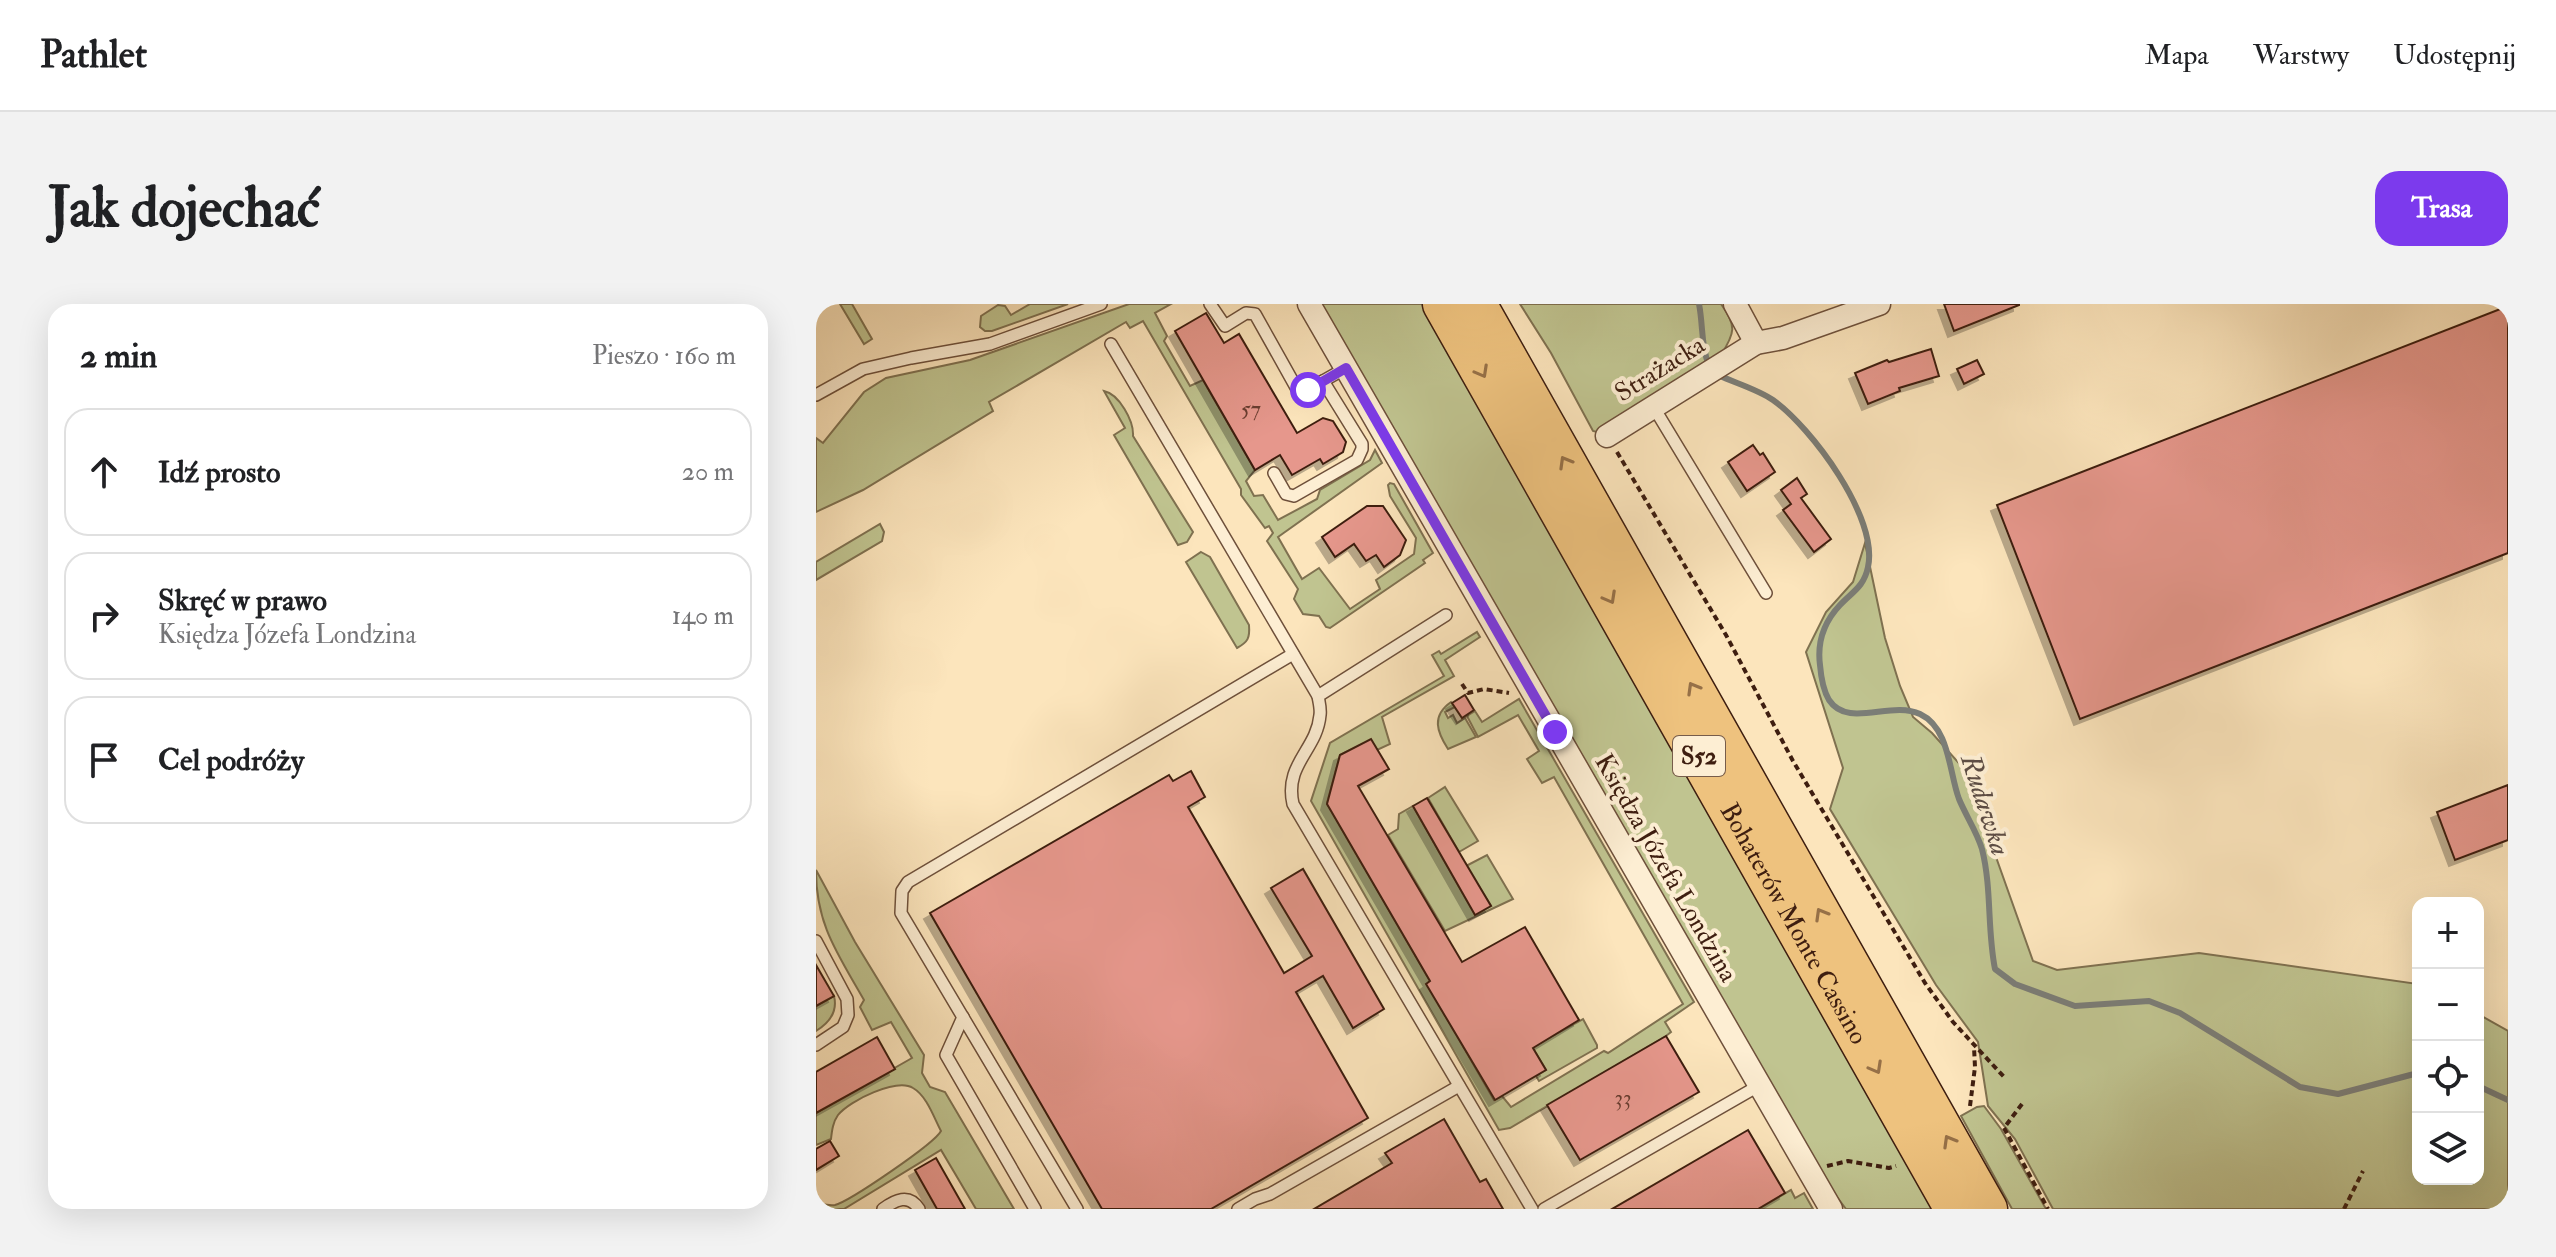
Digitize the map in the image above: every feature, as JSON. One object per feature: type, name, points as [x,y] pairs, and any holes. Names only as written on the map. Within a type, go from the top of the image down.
[{"type":"highway","name":"Bohaterów Monte Cassino","points":[[1443,304],[1955,1209]]},
{"type":"highway","name":"Bohaterów Monte Cassino","points":[[1476,304],[1987,1209]]},
{"type":"street","name":"Księdza Józefa Londzina","points":[[1309,304],[1831,1209]]},
{"type":"street","points":[[1735,304],[1756,343]]},
{"type":"street","name":"Strażacka","points":[[1607,436],[1756,343],[1783,338],[1879,304]]},
{"type":"lane","points":[[816,395],[863,369],[990,344],[1101,304]]},
{"type":"lane","points":[[1210,304],[1225,326],[1246,313],[1255,314],[1297,389],[1308,390],[1346,368]]},
{"type":"lane","points":[[1111,344],[1318,696],[1321,714],[1316,730],[1292,777],[1290,791],[1293,804],[1532,1209]]},
{"type":"lane","points":[[1274,473],[1286,494],[1294,496],[1361,455],[1362,444],[1323,381]]},
{"type":"lane","points":[[1653,405],[1766,593]]},
{"type":"lane","points":[[1318,696],[1446,615]]},
{"type":"lane","points":[[1077,1209],[901,913],[902,891],[908,882],[1293,654]]},
{"type":"lane","points":[[816,941],[849,1008],[843,1027],[816,1045]]},
{"type":"lane","points":[[963,1017],[946,1055],[1035,1209]]},
{"type":"lane","points":[[1544,1209],[1760,1085]]},
{"type":"lane","points":[[1238,1209],[1270,1194],[1459,1086]]},
{"type":"lane","points":[[883,1209],[895,1199],[906,1199],[919,1209]]},
{"type":"path","points":[[1607,436],[1726,635],[1793,761],[1925,983],[1953,1022],[2005,1078]]},
{"type":"path","points":[[1970,1106],[1975,1067],[1974,1045]]},
{"type":"path","points":[[2022,1104],[2004,1128],[2048,1209]]},
{"type":"path","points":[[1811,1175],[1838,1162],[1896,1166]]},
{"type":"path","points":[[2344,1209],[2363,1171]]},
{"type":"green space","points":[[840,304],[852,304],[872,339],[864,344]]},
{"type":"green space","points":[[1030,304],[1068,304],[992,331],[980,327],[981,316],[998,305],[1005,306],[1011,315]]},
{"type":"green space","points":[[1129,304],[1171,304],[1155,313],[1167,336],[1164,341],[1190,386],[1203,380],[1255,470],[1246,481],[1254,496],[1263,495],[1278,520],[1317,499],[1320,490],[1370,460],[1375,450],[1382,463],[1278,537],[1302,579],[1319,568],[1350,609],[1380,589],[1376,580],[1414,554],[1416,538],[1390,496],[1390,483],[1394,484],[1433,553],[1423,560],[1425,563],[1330,628],[1319,616],[1303,614],[1294,599],[1298,589],[1267,541],[1273,533],[1269,526],[1265,528],[1241,495],[1241,489],[1143,321],[1130,328],[1126,322],[989,402],[993,411],[863,490],[816,512],[816,438],[823,443],[864,392],[886,378],[970,360]]},
{"type":"green space","points":[[1318,304],[1422,304],[1934,1209],[1846,1209],[1822,1177]]},
{"type":"green space","points":[[1520,304],[1721,304],[1730,318],[1732,330],[1721,355],[1600,433],[1593,431],[1551,353]]},
{"type":"green space","points":[[1104,391],[1115,397],[1124,409],[1133,436],[1193,532],[1187,542],[1178,545],[1114,435],[1125,428]]},
{"type":"green space","points":[[880,524],[884,532],[882,541],[816,580],[816,562]]},
{"type":"green space","points":[[1865,543],[1885,638],[1900,686],[1913,717],[1965,770],[2033,961],[2057,970],[2199,953],[2412,983],[2412,1185],[2484,1185],[2484,1017],[2508,1031],[2508,1209],[2053,1209],[2015,1139],[1988,1106],[1978,1042],[1936,985],[1830,809],[1843,768],[1806,652],[1826,612],[1853,582]]},
{"type":"green space","points":[[1201,552],[1210,557],[1249,625],[1248,639],[1237,648],[1186,562]]},
{"type":"green space","points":[[1477,632],[1480,637],[1445,660],[1454,676],[1382,717],[1390,744],[1377,750],[1371,740],[1340,755],[1327,803],[1430,981],[1427,984],[1494,1100],[1502,1096],[1511,1107],[1604,1051],[1608,1053],[1683,1004],[1554,777],[1542,783],[1527,759],[1539,751],[1518,715],[1478,737],[1467,716],[1475,711],[1482,722],[1519,699],[1694,1002],[1665,1022],[1671,1032],[1666,1036],[1510,1128],[1499,1130],[1311,801],[1330,743],[1444,676],[1432,655],[1439,651],[1441,654]]},
{"type":"green space","points":[[1451,702],[1455,707],[1445,712],[1448,718],[1453,715],[1457,723],[1465,718],[1476,737],[1448,749],[1441,736],[1438,719]]},
{"type":"green space","points":[[1445,787],[1478,841],[1459,852],[1428,798]]},
{"type":"green space","points":[[1413,806],[1475,915],[1491,906],[1466,866],[1487,855],[1513,899],[1445,931],[1388,835],[1398,829],[1399,814]]},
{"type":"green space","points":[[816,870],[855,942],[924,1055],[922,1073],[930,1087],[945,1092],[1014,1209],[976,1209],[941,1150],[844,1209],[816,1209],[816,1203],[835,1205],[857,1194],[908,1159],[941,1131],[918,1092],[906,1086],[896,1086],[874,1092],[844,1109],[835,1120],[831,1139],[816,1145],[816,1113],[912,1058],[891,1022],[872,1030],[860,1007],[864,1000],[824,923]]},
{"type":"green space","points":[[834,996],[835,1007],[831,1016],[816,1031],[816,1006]]},
{"type":"green space","points":[[1583,1019],[1597,1048],[1539,1081],[1536,1076],[1546,1070],[1532,1047]]},
{"type":"green space","points":[[1984,1106],[2001,1129],[2046,1209],[2012,1209],[1961,1116]]},
{"type":"green space","points":[[1791,1190],[1795,1198],[1804,1193],[1813,1209],[1758,1209]]},
{"type":"building","points":[[1944,304],[2019,304],[2019,305],[1954,331]]},
{"type":"building","points":[[2508,306],[2508,553],[2080,719],[1997,505]]},
{"type":"building","points":[[1206,313],[1224,343],[1239,334],[1297,433],[1323,418],[1333,421],[1346,442],[1343,452],[1323,464],[1320,459],[1292,475],[1280,455],[1255,470],[1175,331]]},
{"type":"building","points":[[1931,349],[1939,376],[1899,388],[1900,391],[1868,404],[1855,373],[1887,360],[1889,362]]},
{"type":"building","points":[[1977,360],[1984,374],[1964,384],[1957,369]]},
{"type":"building","points":[[1753,445],[1760,455],[1763,453],[1775,472],[1747,491],[1728,462]]},
{"type":"building","points":[[1797,478],[1807,494],[1801,498],[1831,539],[1814,552],[1783,510],[1791,504],[1781,490]]},
{"type":"building","points":[[1367,506],[1383,506],[1406,540],[1400,555],[1384,567],[1376,555],[1366,561],[1354,544],[1335,557],[1322,537]]},
{"type":"building","points":[[1465,695],[1474,710],[1462,718],[1452,703]]},
{"type":"building","points":[[1371,739],[1389,769],[1358,786],[1462,962],[1525,927],[1579,1020],[1533,1048],[1546,1070],[1495,1100],[1426,984],[1430,981],[1327,804],[1340,755]]},
{"type":"building","points":[[1191,771],[1205,797],[1188,807],[1284,973],[1312,956],[1271,888],[1303,869],[1384,1009],[1353,1028],[1323,976],[1296,992],[1368,1118],[1211,1209],[1102,1209],[930,913],[1169,775],[1173,781]]},
{"type":"building","points":[[2508,785],[2508,840],[2455,860],[2437,812]]},
{"type":"building","points":[[1427,798],[1491,906],[1475,915],[1413,806]]},
{"type":"building","points":[[816,965],[834,996],[816,1006]]},
{"type":"building","points":[[1666,1036],[1699,1092],[1580,1160],[1547,1105]]},
{"type":"building","points":[[877,1037],[895,1069],[816,1113],[816,1072]]},
{"type":"building","points":[[1444,1119],[1480,1182],[1486,1179],[1503,1209],[1314,1209],[1392,1163],[1385,1153]]},
{"type":"building","points":[[1748,1130],[1785,1193],[1758,1209],[1612,1209]]},
{"type":"building","points":[[830,1141],[839,1156],[816,1170],[816,1149]]},
{"type":"building","points":[[936,1158],[965,1209],[937,1209],[915,1170]]},
{"type":"waterway","name":"Rudawka","points":[[1699,304],[1708,363]]},
{"type":"waterway","name":"Rudawka","points":[[1718,375],[1767,396],[1788,413],[1823,452],[1853,500],[1869,547],[1868,567],[1861,584],[1834,612],[1822,633],[1819,657],[1824,688],[1829,700],[1847,712],[1909,711],[1920,714],[1937,730],[1947,752],[1959,799],[1982,849],[1995,969],[2015,984],[2075,1006],[2149,1001],[2180,1013],[2300,1087],[2338,1094],[2412,1075]]},
{"type":"waterway","name":"Rudawka","points":[[2484,1089],[2508,1100]]},
{"type":"route","points":[[1308,390],[1346,368],[1555,732]]}]
